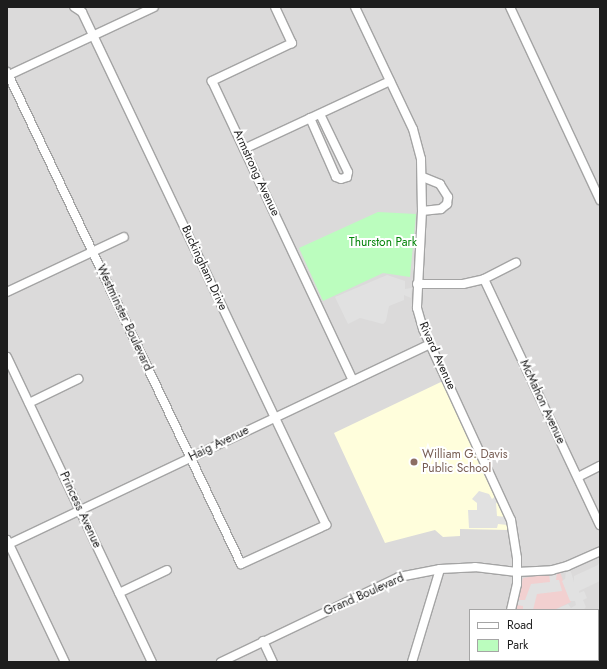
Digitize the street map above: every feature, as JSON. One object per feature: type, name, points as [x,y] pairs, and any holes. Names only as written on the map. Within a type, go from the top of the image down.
[{"type":"street","name":"Buckingham Drive","points":[[74,7],[83,10],[93,36],[326,525],[240,564]]},
{"type":"street","points":[[8,74],[154,7]]},
{"type":"street","name":"Armstrong Avenue","points":[[275,7],[292,43],[212,81],[353,381]]},
{"type":"street","name":"Rivard Avenue","points":[[355,7],[413,129],[421,159],[423,177],[422,211],[416,308],[430,344],[503,497],[515,536],[516,572],[511,609]]},
{"type":"street","points":[[510,7],[600,200]]},
{"type":"street","name":"Westminster Boulevard","points":[[8,74],[240,564]]},
{"type":"street","points":[[244,149],[390,81]]},
{"type":"street","points":[[310,118],[336,177],[341,179],[347,177],[348,172],[320,114]]},
{"type":"street","points":[[422,211],[441,209],[446,204],[448,197],[440,184],[423,177]]},
{"type":"street","points":[[7,292],[124,237]]},
{"type":"street","points":[[417,284],[463,284],[484,279],[516,263]]},
{"type":"street","name":"McMahon Avenue","points":[[484,279],[600,525]]},
{"type":"street","name":"Haig Avenue","points":[[8,541],[80,510],[430,344]]},
{"type":"street","name":"Princess Avenue","points":[[7,357],[152,662]]},
{"type":"street","points":[[29,403],[78,379]]},
{"type":"street","points":[[578,477],[600,466]]},
{"type":"street","points":[[8,541],[65,662]]},
{"type":"street","name":"Grand Boulevard","points":[[221,662],[399,577],[440,569],[475,567],[516,572],[567,566],[600,551]]},
{"type":"street","points":[[412,662],[440,569]]},
{"type":"street","points":[[119,593],[167,570]]},
{"type":"street","points":[[263,641],[273,662]]},
{"type":"shaded area","points":[[7,7],[600,7],[600,662],[7,662]]},
{"type":"shaded area","points":[[387,275],[405,281],[405,289],[412,288],[411,298],[404,295],[404,300],[389,306],[386,321],[383,324],[360,318],[348,324],[335,297]]},
{"type":"shaded area","name":"William G. Davis Public School","points":[[443,381],[502,506],[509,530],[460,529],[460,536],[443,537],[435,530],[385,543],[334,433]]},
{"type":"shaded area","points":[[479,491],[489,494],[492,499],[498,494],[501,503],[496,503],[497,516],[506,517],[508,525],[498,524],[497,528],[469,528],[468,510],[477,510],[477,503],[472,499]]},
{"type":"shaded area","points":[[600,560],[600,581],[579,591],[579,593],[584,591],[587,598],[583,600],[586,607],[584,609],[556,609],[568,604],[571,608],[576,605],[575,601],[570,601],[562,581],[565,579],[566,571],[570,569],[574,582],[574,576],[598,565]]},
{"type":"shaded area","points":[[557,572],[556,580],[559,580],[562,591],[537,594],[533,609],[523,609],[523,606],[517,605],[518,600],[525,600],[531,584],[550,582],[549,574]]},
{"type":"shaded area","points":[[560,572],[571,602],[556,609],[515,609],[523,578]]},
{"type":"green space","name":"Thurston Park","points":[[378,212],[416,214],[410,277],[383,273],[323,301],[299,248]]},
{"type":"green space","points":[[600,633],[600,662],[500,662],[599,661]]},
{"type":"place","name":"William G. Davis Public School","points":[[414,462]]}]
